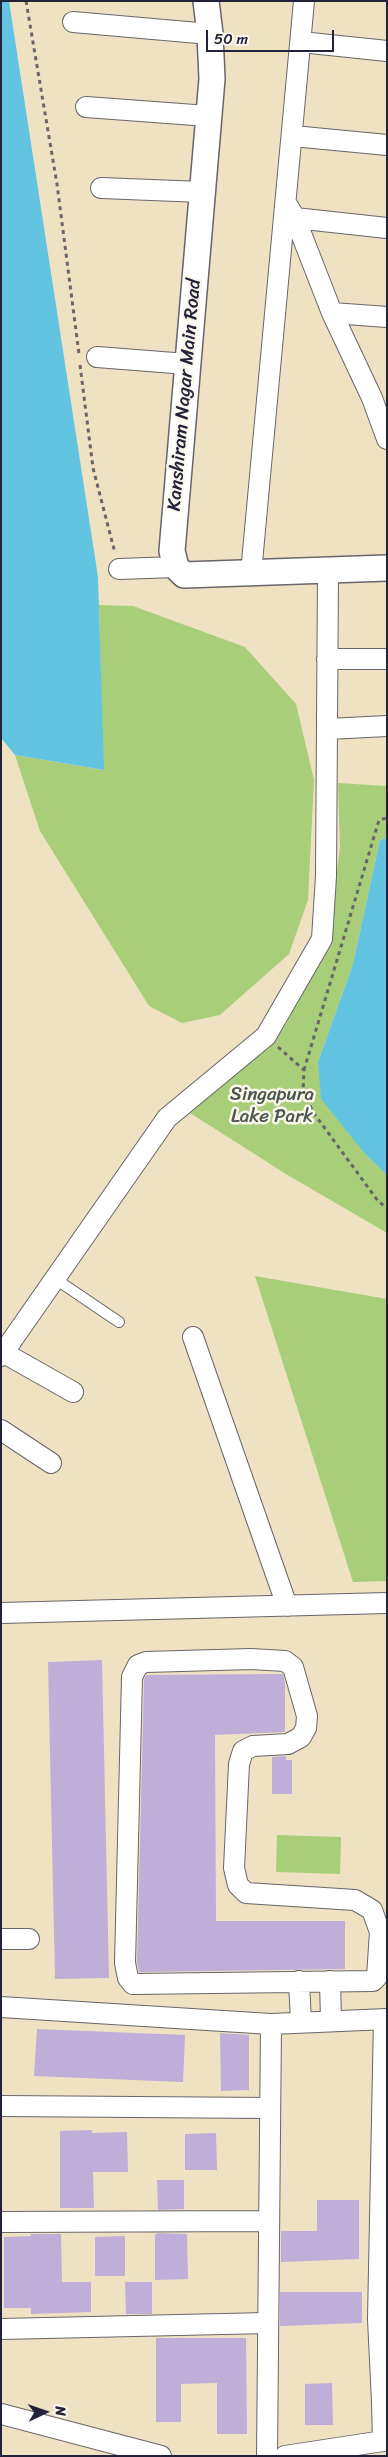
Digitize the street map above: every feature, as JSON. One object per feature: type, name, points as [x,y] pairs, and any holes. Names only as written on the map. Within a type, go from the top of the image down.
[{"type":"street","points":[[251,574],[291,210],[293,136],[304,1]]},
{"type":"street","name":"Kanshiram Nagar Main Road","points":[[176,567],[172,551],[212,79],[210,34],[203,4]]},
{"type":"street","points":[[73,22],[210,34]]},
{"type":"street","points":[[301,42],[387,51]]},
{"type":"street","points":[[86,107],[208,116]]},
{"type":"street","points":[[293,136],[387,146]]},
{"type":"street","points":[[101,188],[202,192]]},
{"type":"street","points":[[291,210],[387,228]]},
{"type":"street","points":[[291,210],[332,313],[379,398],[387,439]]},
{"type":"street","points":[[332,313],[387,317]]},
{"type":"street","points":[[97,357],[188,364]]},
{"type":"street","points":[[119,569],[176,567],[184,575],[387,568]]},
{"type":"street","points":[[73,1392],[2,1354],[167,1118],[266,1036],[322,939],[326,876],[328,571]]},
{"type":"street","points":[[327,659],[387,659]]},
{"type":"street","points":[[328,729],[387,726]]},
{"type":"street","points":[[193,1337],[287,1606]]},
{"type":"street","points":[[1,1430],[51,1463]]},
{"type":"street","points":[[1,1613],[387,1602]]},
{"type":"street","points":[[251,1659],[285,1661],[292,1667],[307,1716],[306,1728],[301,1737],[288,1744],[253,1746],[243,1751],[239,1764],[234,1868],[238,1885],[246,1893],[354,1900],[372,1910],[380,1932],[377,1977],[372,1981],[299,1982],[133,1984],[128,1978],[125,1963],[132,1676],[138,1666],[146,1662],[251,1659]]},
{"type":"street","points":[[1,1938],[29,1938]]},
{"type":"street","points":[[330,1981],[331,2021]]},
{"type":"street","points":[[299,1982],[301,2022]]},
{"type":"street","points":[[1,2008],[271,2024],[385,2019],[382,2319],[385,2449],[285,2456]]},
{"type":"street","points":[[267,2456],[271,2024]]},
{"type":"street","points":[[1,2106],[270,2108]]},
{"type":"street","points":[[1,2222],[269,2221]]},
{"type":"street","points":[[1,2329],[268,2324]]},
{"type":"street","points":[[1,2414],[161,2456]]},
{"type":"lane","points":[[54,1278],[119,1322]]},
{"type":"path","points":[[26,1],[57,184],[93,468],[119,569]]},
{"type":"path","points":[[387,818],[379,820],[304,1070],[303,1091],[313,1112],[378,1201],[387,1208]]},
{"type":"path","points":[[266,1036],[304,1070]]},
{"type":"green space","points":[[99,605],[133,606],[245,647],[296,704],[314,780],[308,900],[289,954],[220,1015],[182,1023],[149,1006],[40,831],[15,755],[103,770]]},
{"type":"green space","name":"Singapura Lake Park","points":[[338,783],[387,786],[387,838],[380,840],[353,964],[318,1062],[366,1155],[387,1175],[387,1233],[286,1174],[190,1113],[286,1024],[327,943],[340,848]]},
{"type":"green space","points":[[255,1276],[387,1299],[387,1581],[353,1582]]},
{"type":"green space","points":[[277,1835],[341,1837],[340,1874],[276,1872]]},
{"type":"water","points":[[1,1],[9,1],[98,577],[104,770],[15,755],[1,738]]},
{"type":"water","points":[[387,838],[387,1175],[366,1155],[321,1099],[318,1062],[353,964],[380,840]]},
{"type":"building","points":[[102,1660],[109,1978],[55,1979],[48,1662]]},
{"type":"building","points":[[283,1674],[285,1683],[285,1732],[215,1735],[216,1921],[345,1921],[345,1969],[139,1972],[137,1962],[144,1680],[146,1675]]},
{"type":"building","points":[[286,1756],[286,1760],[292,1760],[292,1794],[272,1794],[272,1757]]},
{"type":"building","points":[[37,2029],[185,2035],[183,2082],[34,2076]]},
{"type":"building","points":[[220,2033],[249,2035],[249,2090],[221,2091]]},
{"type":"building","points":[[92,2130],[92,2133],[127,2132],[128,2172],[93,2172],[94,2208],[60,2208],[60,2131]]},
{"type":"building","points":[[216,2133],[217,2170],[185,2170],[185,2134]]},
{"type":"building","points":[[157,2180],[184,2180],[184,2209],[158,2210]]},
{"type":"building","points":[[317,2200],[359,2200],[359,2259],[281,2262],[281,2231],[317,2231]]},
{"type":"building","points":[[158,2233],[187,2234],[188,2279],[155,2280],[155,2235]]},
{"type":"building","points":[[31,2234],[61,2234],[62,2282],[91,2282],[91,2312],[31,2314],[31,2308],[4,2308],[4,2237],[31,2236]]},
{"type":"building","points":[[125,2236],[125,2276],[95,2276],[95,2237]]},
{"type":"building","points":[[125,2282],[152,2282],[152,2314],[126,2314]]},
{"type":"building","points":[[280,2292],[362,2292],[362,2323],[280,2326]]},
{"type":"building","points":[[156,2338],[246,2338],[247,2434],[217,2434],[217,2383],[181,2384],[181,2422],[156,2422]]},
{"type":"building","points":[[332,2383],[333,2425],[305,2425],[305,2384]]}]
